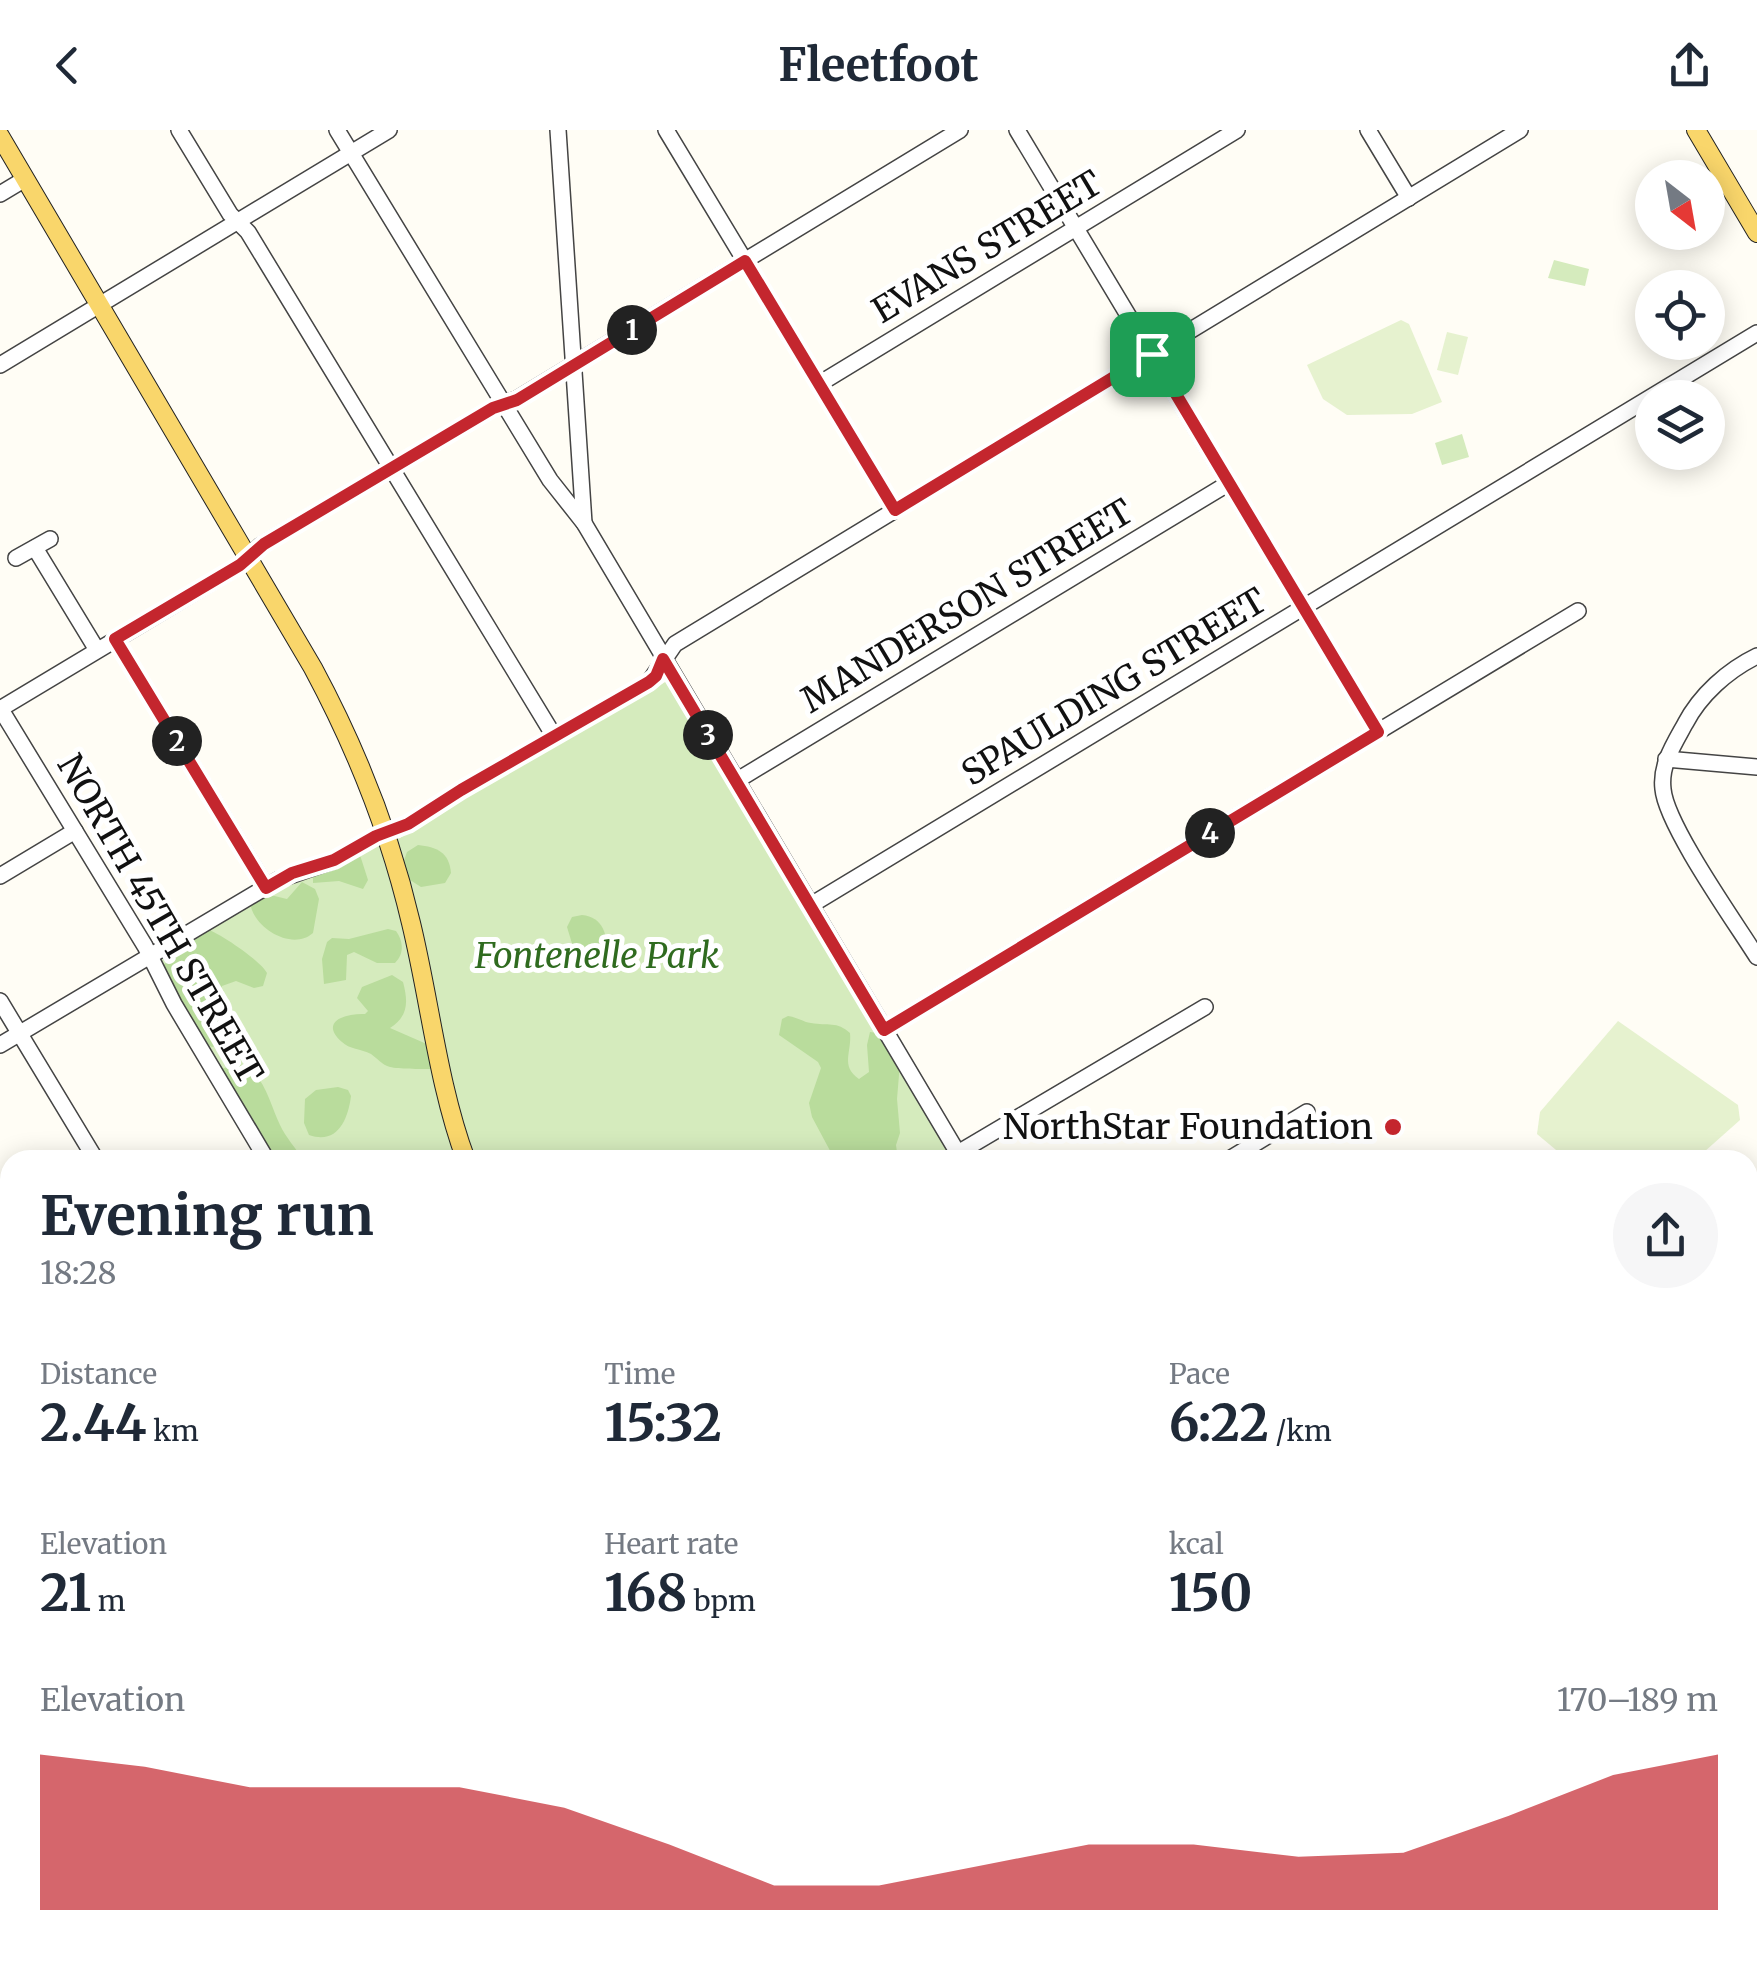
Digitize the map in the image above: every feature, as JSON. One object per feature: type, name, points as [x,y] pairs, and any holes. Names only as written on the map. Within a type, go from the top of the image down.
[{"type":"main road","points":[[1696,130],[1757,232]]},
{"type":"main road","points":[[0,136],[330,699],[387,832],[463,1150]]},
{"type":"street","points":[[179,130],[230,214],[248,232],[554,736]]},
{"type":"street","points":[[337,130],[550,480],[584,523],[956,1150]]},
{"type":"street","points":[[0,365],[390,130]]},
{"type":"street","points":[[558,130],[584,523]]},
{"type":"street","points":[[0,709],[248,558],[264,544],[573,365],[960,130]]},
{"type":"street","points":[[1017,130],[1378,732]]},
{"type":"street","name":"EVANS STREET","points":[[819,384],[1237,130]]},
{"type":"street","points":[[1368,130],[1409,198]]},
{"type":"street","points":[[0,1046],[292,873],[334,860],[408,824],[650,682],[674,644],[1520,130]]},
{"type":"street","points":[[674,133],[745,261],[895,510]]},
{"type":"street","points":[[0,194],[26,179]]},
{"type":"street","name":"SPAULDING STREET","points":[[810,906],[1757,334]]},
{"type":"street","name":"MANDERSON STREET","points":[[736,781],[1229,484]]},
{"type":"street","points":[[16,558],[50,538]]},
{"type":"street","points":[[35,548],[97,650]]},
{"type":"street","points":[[884,1030],[1578,611]]},
{"type":"street","points":[[115,639],[266,888]]},
{"type":"street","points":[[1757,656],[1738,665],[1694,707],[1666,759],[1662,789],[1678,828],[1757,957]]},
{"type":"street","name":"NORTH 45TH STREET","points":[[0,709],[150,956],[174,1004],[261,1150]]},
{"type":"street","points":[[1666,759],[1757,766]]},
{"type":"street","points":[[0,876],[75,832]]},
{"type":"street","points":[[0,1001],[90,1150]]},
{"type":"street","points":[[971,1150],[1206,1007]]},
{"type":"street","points":[[1245,1150],[1308,1112]]},
{"type":"green space","points":[[1554,260],[1589,269],[1585,286],[1548,278]]},
{"type":"green space","points":[[1401,320],[1409,324],[1442,402],[1412,414],[1347,415],[1323,399],[1307,365]]},
{"type":"green space","points":[[1447,332],[1468,337],[1458,375],[1437,370]]},
{"type":"green space","points":[[1462,434],[1469,457],[1442,465],[1435,443]]},
{"type":"green space","name":"Fontenelle Park","points":[[667,681],[671,683],[951,1150],[268,1150],[171,987],[161,956],[280,885],[376,844],[400,838],[471,792]]},
{"type":"green space","points":[[418,845],[445,855],[451,873],[445,883],[421,887],[407,878],[403,863],[407,852]]},
{"type":"green space","points":[[352,854],[360,855],[368,880],[363,889],[339,881],[313,883],[313,874]]},
{"type":"green space","points":[[302,882],[315,889],[319,899],[313,933],[294,940],[274,934],[257,920],[250,901],[262,893],[287,899]]},
{"type":"green space","points":[[572,917],[595,919],[605,934],[606,953],[594,961],[582,959],[574,950],[567,927]]},
{"type":"green space","points":[[204,928],[238,947],[267,973],[263,986],[254,988],[236,981],[222,986],[218,1004],[227,1033],[221,1044],[212,1047],[206,1044],[166,980],[162,966]]},
{"type":"green space","points":[[388,929],[396,931],[401,943],[402,951],[395,963],[377,963],[354,952],[347,955],[346,980],[324,984],[322,959],[327,942]]},
{"type":"green space","points":[[392,975],[403,982],[406,1003],[400,1019],[390,1028],[429,1045],[434,1067],[430,1069],[387,1066],[335,1035],[334,1024],[338,1020],[368,1011],[357,998],[362,987]]},
{"type":"green space","points":[[788,1016],[845,1029],[850,1033],[848,1064],[859,1079],[869,1072],[870,1032],[884,1034],[900,1063],[897,1150],[830,1150],[809,1103],[821,1068],[779,1035],[782,1019]]},
{"type":"green space","points":[[1618,1021],[1738,1105],[1740,1120],[1706,1150],[1556,1150],[1537,1134],[1540,1112]]},
{"type":"green space","points":[[239,1064],[255,1074],[296,1150],[261,1150],[217,1070]]},
{"type":"green space","points":[[316,1090],[348,1090],[351,1096],[344,1122],[327,1136],[309,1135],[304,1123],[305,1099]]},
{"type":"place","name":"NorthStar Foundation","points":[[1393,1127]]},
{"type":"route","points":[[745,261],[895,510],[1152,354],[1378,732],[884,1030],[663,659],[649,682],[408,824],[266,888],[115,639],[240,565],[264,544],[493,408],[517,400],[745,261]]}]
